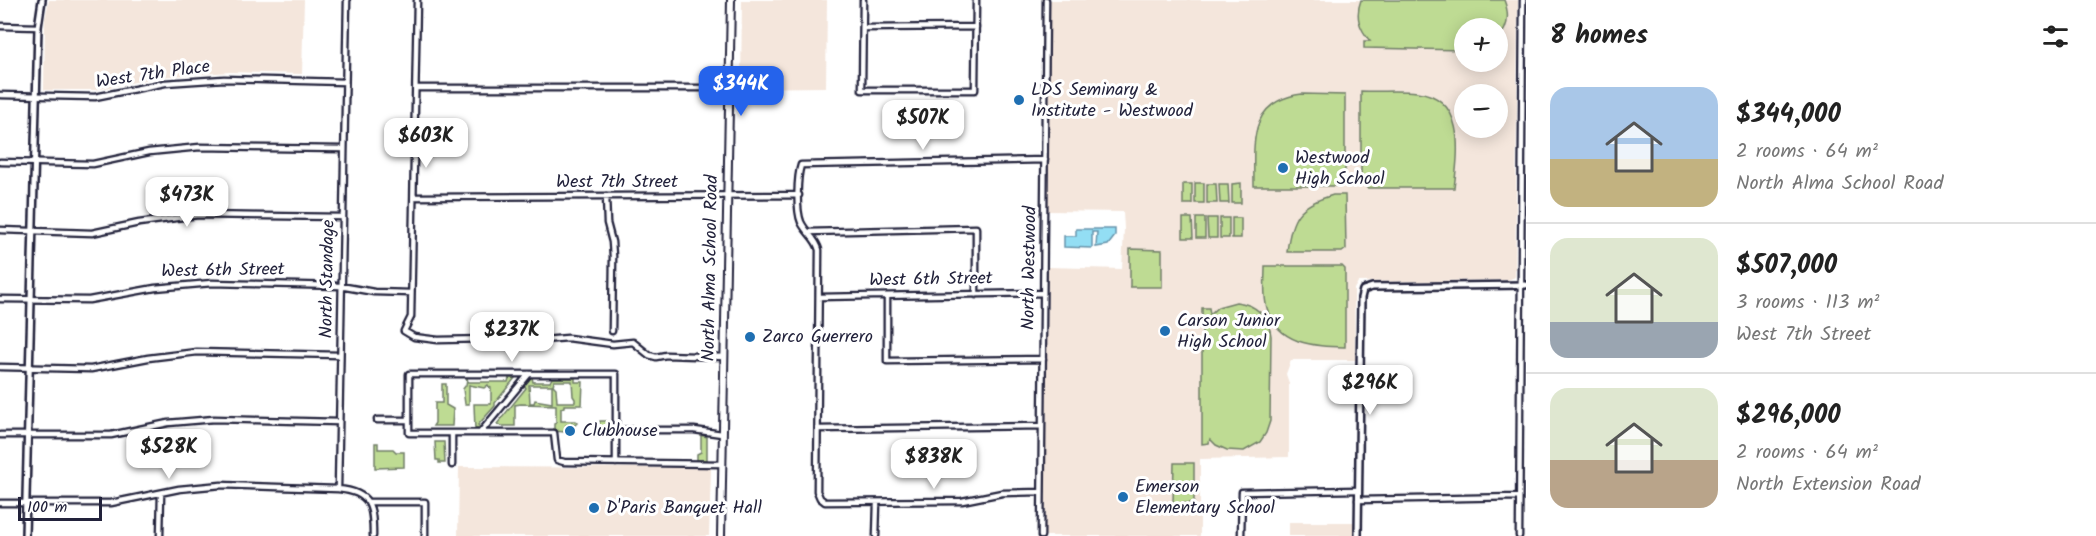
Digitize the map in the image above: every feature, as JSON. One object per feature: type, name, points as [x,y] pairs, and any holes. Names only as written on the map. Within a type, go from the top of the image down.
[{"type":"main road","name":"North Alma School Road","points":[[721,536],[731,0]]},
{"type":"street","points":[[25,536],[38,27],[42,0]]},
{"type":"street","name":"North Standage","points":[[338,489],[347,0]]},
{"type":"street","points":[[417,0],[411,317],[404,331],[414,337],[438,340],[530,341],[568,338],[613,344],[633,342],[649,355],[656,357],[666,355],[724,357]]},
{"type":"street","points":[[863,0],[862,90],[975,90],[976,0]]},
{"type":"street","name":"North Westwood","points":[[1041,536],[1046,0]]},
{"type":"street","points":[[1519,536],[1524,284],[1523,0]]},
{"type":"street","points":[[0,26],[38,27]]},
{"type":"street","points":[[863,28],[975,27]]},
{"type":"street","name":"West 7th Place","points":[[0,94],[95,97],[165,83],[224,79],[345,82]]},
{"type":"street","points":[[416,88],[729,88]]},
{"type":"street","points":[[0,162],[93,164],[149,153],[200,147],[343,149]]},
{"type":"street","points":[[1041,492],[1002,493],[962,501],[825,502],[820,498],[818,491],[819,250],[817,241],[801,221],[799,171],[801,165],[1045,160]]},
{"type":"street","name":"West 7th Street","points":[[414,197],[799,195]]},
{"type":"street","points":[[606,196],[607,222],[613,256],[612,332]]},
{"type":"street","points":[[0,230],[92,233],[139,223],[198,215],[343,217]]},
{"type":"street","points":[[808,232],[975,228],[976,295]]},
{"type":"street","name":"West 6th Street","points":[[0,299],[89,300],[155,288],[212,283],[340,286],[374,292],[411,293]]},
{"type":"street","points":[[1358,536],[1360,298],[1364,290],[1372,287],[1524,284]]},
{"type":"street","name":"West 6th Street","points":[[819,297],[1043,293]]},
{"type":"street","points":[[887,296],[887,361],[1043,359]]},
{"type":"street","points":[[0,367],[91,369],[148,358],[198,352],[340,355]]},
{"type":"street","points":[[616,462],[616,374],[409,374],[409,433],[554,433],[557,460],[564,462],[722,464]]},
{"type":"street","points":[[480,433],[529,374]]},
{"type":"street","points":[[0,435],[111,435],[168,423],[213,419],[339,422]]},
{"type":"street","points":[[377,420],[409,420]]},
{"type":"street","points":[[818,429],[1042,426]]},
{"type":"street","points":[[616,430],[694,430],[722,434]]},
{"type":"street","points":[[452,433],[452,465]]},
{"type":"street","points":[[0,503],[111,503],[221,485],[338,489],[358,494],[369,502],[426,502],[425,536]]},
{"type":"street","points":[[1241,536],[1242,492],[1358,490]]},
{"type":"street","points":[[160,536],[161,493]]},
{"type":"street","points":[[1358,500],[1519,498]]},
{"type":"street","points":[[369,502],[372,512],[373,536]]},
{"type":"street","points":[[876,536],[877,503]]},
{"type":"shaded area","points":[[49,0],[304,0],[302,74],[230,72],[160,77],[95,90],[44,90],[45,19]]},
{"type":"shaded area","points":[[742,0],[827,0],[826,87],[741,88]]},
{"type":"shaded area","name":"Westwood High School","points":[[1050,0],[1518,0],[1515,277],[1508,280],[1358,282],[1354,289],[1355,360],[1291,360],[1286,374],[1289,383],[1289,457],[1200,459],[1200,536],[1045,536],[1048,267],[1122,269],[1123,212],[1048,211]]},
{"type":"shaded area","points":[[459,467],[711,468],[709,536],[458,536]]},
{"type":"shaded area","points":[[1289,522],[1354,522],[1354,536],[1289,536]]},
{"type":"green space","points":[[1361,0],[1504,0],[1507,18],[1454,18],[1454,50],[1364,48],[1364,41],[1370,41],[1359,22],[1358,11]]},
{"type":"green space","points":[[1361,91],[1417,92],[1433,96],[1444,105],[1452,116],[1454,138],[1457,138],[1454,188],[1367,188],[1361,181]]},
{"type":"green space","points":[[1302,94],[1345,95],[1345,177],[1337,186],[1254,186],[1255,140],[1257,127],[1263,115],[1271,105],[1284,98]]},
{"type":"green space","points":[[1195,183],[1204,183],[1204,203],[1195,203]]},
{"type":"green space","points":[[1241,183],[1241,203],[1232,203],[1232,184]]},
{"type":"green space","points":[[1183,184],[1192,184],[1192,204],[1183,204]]},
{"type":"green space","points":[[1207,184],[1216,184],[1217,203],[1207,203]]},
{"type":"green space","points":[[1219,184],[1228,184],[1229,203],[1220,203]]},
{"type":"green space","points":[[1333,195],[1345,195],[1346,249],[1342,252],[1287,252],[1291,230],[1298,214],[1312,203]]},
{"type":"green space","points":[[1183,218],[1192,218],[1193,238],[1183,238]]},
{"type":"green space","points":[[1196,218],[1205,218],[1205,238],[1196,238]]},
{"type":"green space","points":[[1207,218],[1217,218],[1217,238],[1208,238]]},
{"type":"green space","points":[[1220,218],[1229,218],[1229,238],[1220,238]]},
{"type":"green space","points":[[1232,218],[1241,218],[1241,238],[1232,238]]},
{"type":"green space","points":[[1130,249],[1162,250],[1162,287],[1130,287]]},
{"type":"green space","points":[[1265,266],[1342,266],[1345,269],[1345,347],[1321,346],[1298,341],[1279,330],[1267,308]]},
{"type":"green space","points":[[1236,302],[1249,305],[1260,312],[1270,329],[1271,336],[1270,421],[1260,442],[1244,451],[1227,450],[1210,439],[1209,443],[1202,444],[1202,308],[1209,308],[1210,314],[1218,307]]},
{"type":"green space","points":[[530,377],[533,382],[550,382],[552,378],[575,378],[575,382],[583,382],[582,405],[564,405],[561,408],[561,421],[577,423],[566,425],[565,432],[554,431],[556,405],[521,404],[515,405],[515,426],[497,424],[526,388],[524,385]],"holes":[[[554,381],[572,381],[575,402],[557,402]],[[529,385],[552,385],[552,403],[535,400],[534,403],[530,403]]]},
{"type":"green space","points":[[467,378],[468,382],[508,382],[509,378],[515,378],[478,425],[480,427],[475,430],[474,404],[491,404],[491,388],[488,385],[484,388],[469,385],[469,404],[465,404],[463,389]]},
{"type":"green space","points":[[442,384],[446,384],[446,405],[453,409],[452,426],[433,426],[435,403],[442,403]]},
{"type":"green space","points":[[600,421],[607,421],[608,425],[613,425],[613,433],[601,435],[597,430]]},
{"type":"green space","points":[[701,435],[707,437],[707,460],[697,460],[697,454],[701,452]]},
{"type":"green space","points":[[435,442],[444,442],[445,463],[439,463],[439,460],[436,460]]},
{"type":"green space","points":[[375,443],[378,443],[378,449],[404,452],[404,467],[375,468]]},
{"type":"green space","points":[[1174,463],[1194,463],[1194,503],[1173,503]]},
{"type":"water","points":[[1076,229],[1115,229],[1115,236],[1108,245],[1096,247],[1097,232],[1092,232],[1092,248],[1064,247],[1064,236],[1076,236]]},
{"type":"place","name":"LDS Seminary & Institute - Westwood","points":[[1019,100]]},
{"type":"place","name":"Westwood High School","points":[[1283,168]]},
{"type":"place","name":"Carson Junior High School","points":[[1165,331]]},
{"type":"place","name":"Zarco Guerrero","points":[[750,337]]},
{"type":"place","name":"Clubhouse","points":[[570,431]]},
{"type":"place","name":"Emerson Elementary School","points":[[1123,497]]},
{"type":"place","name":"D'Paris Banquet Hall","points":[[594,508]]}]
